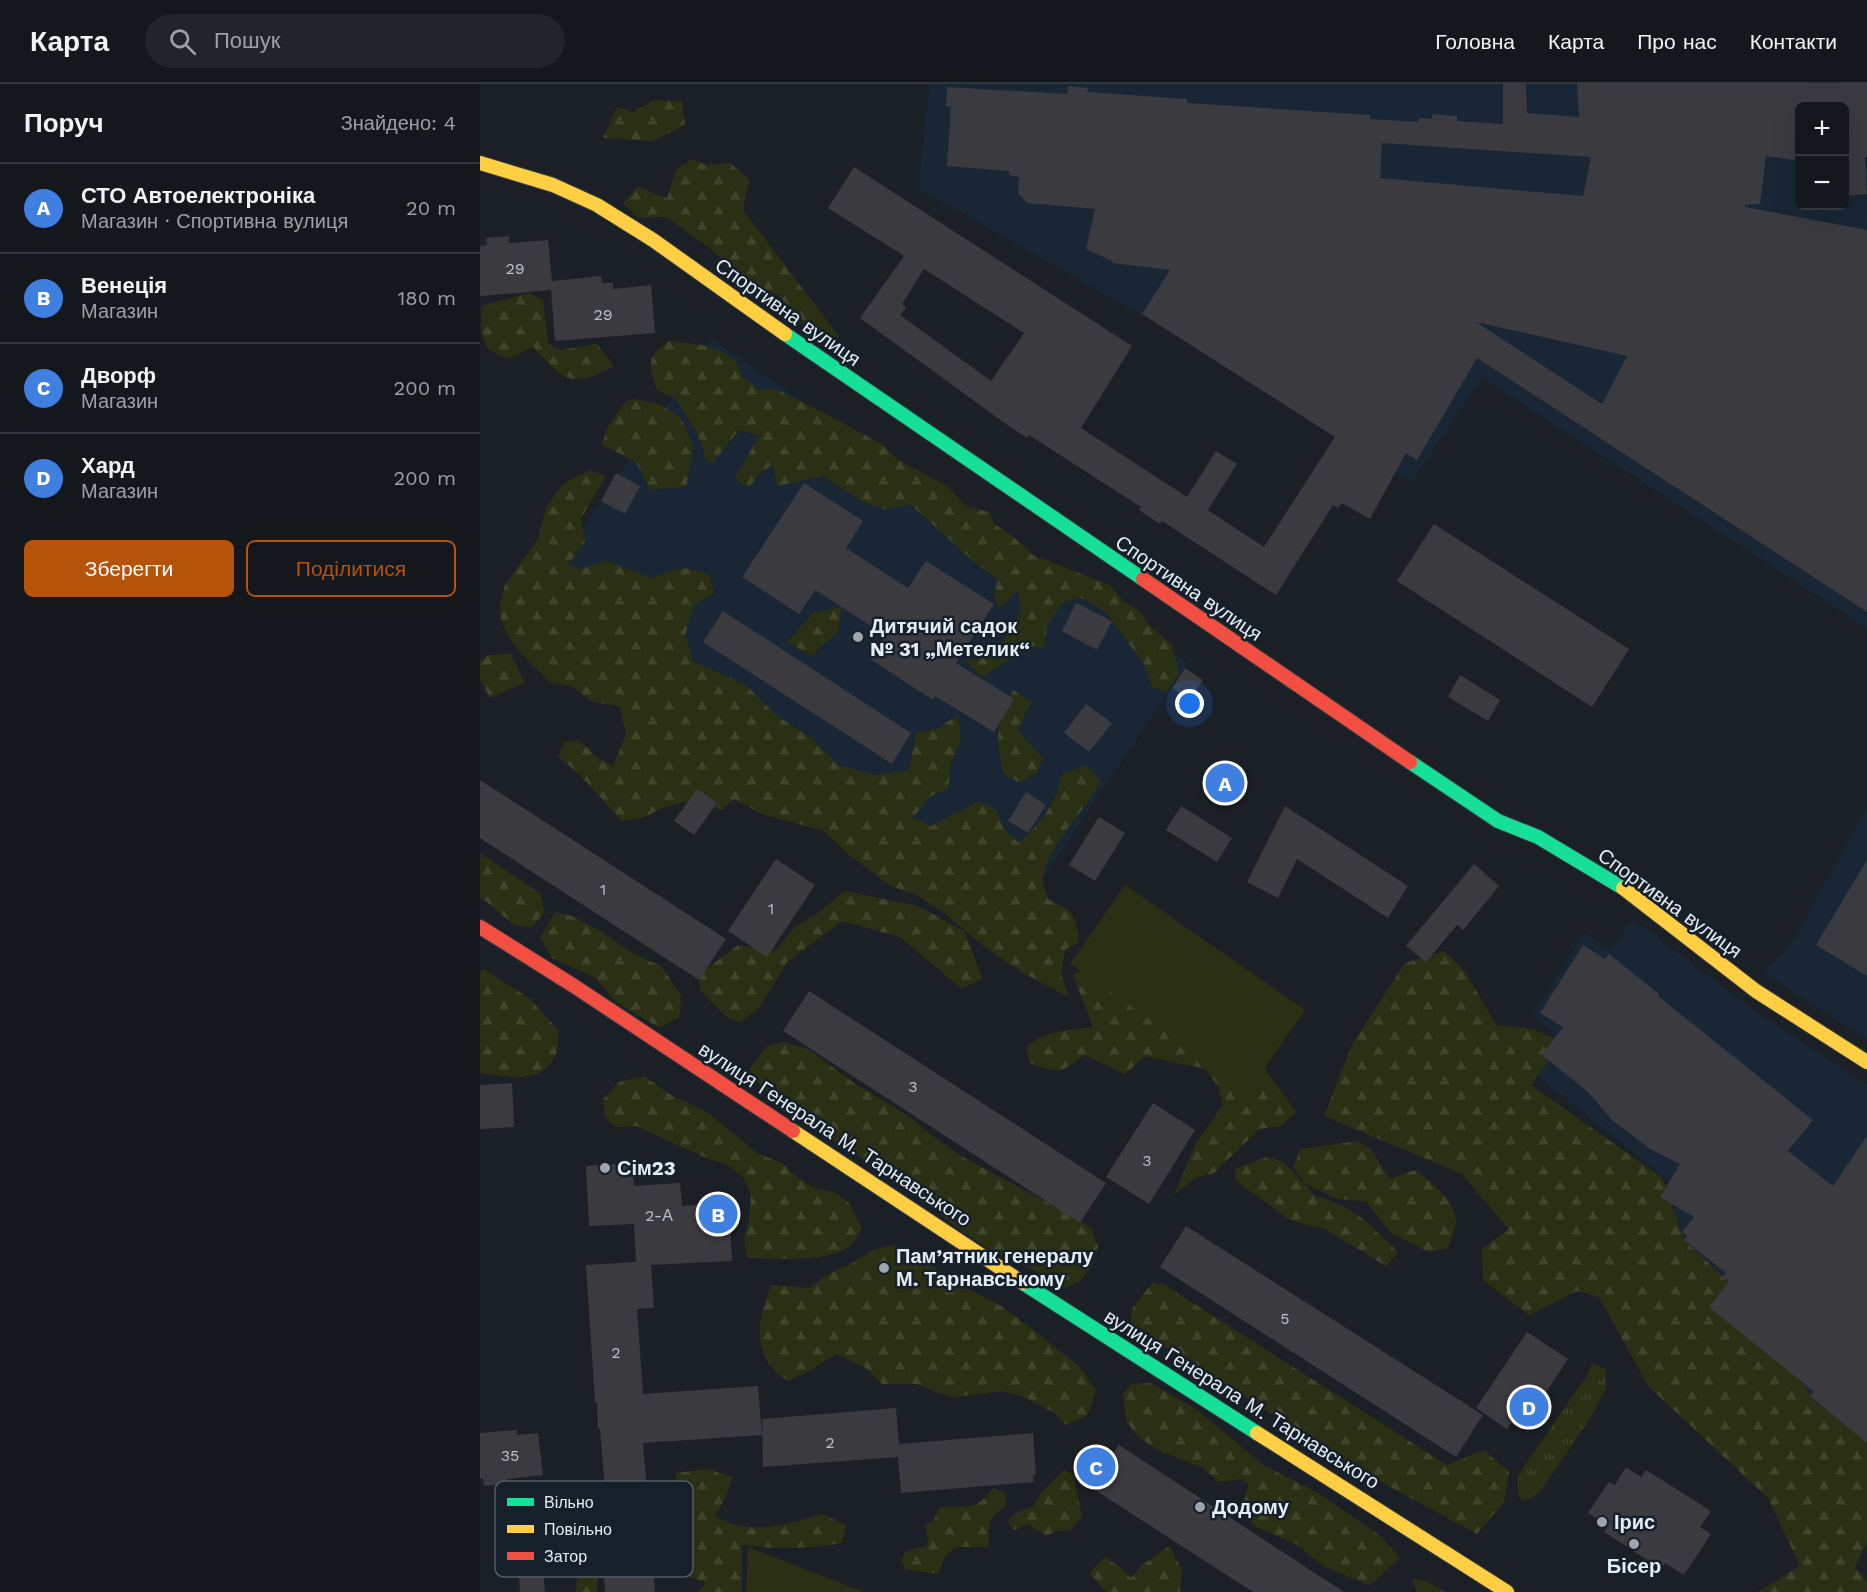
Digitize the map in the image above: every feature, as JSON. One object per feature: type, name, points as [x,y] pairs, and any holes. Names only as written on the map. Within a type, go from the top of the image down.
[{"type":"street","name":"Спортивна вулиця","points":[[480,163],[543,181],[611,213],[1498,821],[1538,837],[1616,883],[1756,991],[1867,1062]]},
{"type":"street","name":"вулиця Генерала М. Тарнавського","points":[[480,927],[574,986],[1096,1330],[1507,1592]]},
{"type":"street","points":[[480,946],[504,942]]},
{"type":"shaded area","points":[[930,84],[1867,84],[1867,628],[1482,377],[1412,481],[1366,456],[1141,314],[918,188]]},
{"type":"shaded area","name":"Дитячий садок № 31 „Метелик“","points":[[711,339],[1188,663],[1004,935],[527,611]]},
{"type":"shaded area","points":[[1867,806],[1867,1039],[1764,973],[1795,938]]},
{"type":"shaded area","points":[[1633,920],[1762,1016],[1867,1085],[1867,1458],[1699,1316],[1668,1180],[1529,1069],[1555,1032],[1532,1016],[1584,933],[1610,950]]},
{"type":"green space","points":[[655,100],[682,101],[685,125],[653,141],[603,138],[617,107],[633,112]]},
{"type":"green space","points":[[693,159],[706,165],[730,163],[749,179],[743,210],[840,338],[812,331],[777,294],[750,287],[710,248],[666,217],[638,218],[623,203],[638,187],[667,198],[677,168]]},
{"type":"green space","points":[[529,293],[543,300],[548,343],[560,350],[597,344],[614,366],[588,378],[569,378],[561,374],[533,347],[507,359],[489,349],[482,334],[482,306]]},
{"type":"green space","points":[[669,341],[703,345],[723,352],[736,361],[742,376],[759,390],[778,390],[883,445],[898,460],[947,486],[966,506],[989,512],[994,524],[1011,535],[1033,555],[1110,585],[1123,601],[1141,612],[1148,624],[1172,645],[1179,674],[1166,692],[1152,687],[1144,664],[1105,611],[1081,598],[1063,602],[1047,626],[1044,648],[1025,645],[1012,657],[982,677],[964,660],[986,658],[1006,637],[1015,625],[1020,611],[1017,591],[999,608],[994,598],[997,579],[974,562],[910,504],[887,510],[861,501],[823,476],[777,486],[773,464],[757,476],[749,488],[735,478],[759,436],[739,430],[712,464],[703,456],[704,450],[695,430],[676,399],[657,390],[654,382],[651,362],[656,352]]},
{"type":"green space","points":[[634,399],[656,403],[680,416],[694,447],[686,487],[649,489],[636,462],[602,445],[607,428],[626,401]]},
{"type":"green space","points":[[590,470],[606,476],[581,518],[585,542],[568,565],[582,569],[605,560],[653,578],[681,569],[710,575],[714,593],[694,606],[685,636],[694,662],[746,685],[777,716],[813,739],[838,765],[876,775],[909,770],[916,733],[936,729],[958,715],[961,740],[951,763],[948,789],[929,797],[913,818],[932,826],[979,801],[997,810],[1004,829],[1019,843],[1034,828],[1051,804],[1061,775],[1086,765],[1101,781],[1053,850],[1043,876],[1048,899],[1068,911],[1077,925],[1079,942],[1065,950],[1061,975],[1069,997],[1023,973],[986,948],[943,912],[916,895],[889,885],[848,854],[824,831],[762,814],[734,799],[722,810],[697,797],[662,808],[645,817],[622,821],[580,775],[558,756],[564,742],[579,740],[599,759],[613,766],[626,735],[620,706],[593,702],[572,687],[550,682],[512,642],[501,621],[500,605],[505,585],[538,539],[546,507],[564,483]]},
{"type":"green space","points":[[841,607],[839,631],[811,656],[787,642],[814,612]]},
{"type":"green space","points":[[511,654],[525,683],[490,698],[480,680],[480,661],[488,655]]},
{"type":"green space","points":[[1013,690],[1031,702],[1018,730],[1043,759],[1036,774],[1020,782],[1005,777],[998,742],[1000,723]]},
{"type":"green space","points":[[480,853],[541,894],[544,913],[532,927],[515,926],[480,898]]},
{"type":"green space","points":[[1125,885],[1305,1010],[1250,1089],[1070,964]]},
{"type":"green space","points":[[845,891],[918,906],[964,931],[983,979],[961,988],[900,937],[842,921],[787,962],[760,1007],[740,1022],[725,1016],[700,990],[699,979],[705,970],[738,945],[775,951],[795,927],[818,913]]},
{"type":"green space","points":[[555,912],[572,916],[597,929],[634,954],[661,966],[681,995],[680,1016],[660,1028],[617,1003],[596,978],[552,958],[540,938]]},
{"type":"green space","points":[[1444,951],[1466,973],[1496,1025],[1532,1029],[1562,1041],[1531,1085],[1661,1177],[1684,1240],[1729,1282],[1817,1404],[1867,1428],[1867,1542],[1855,1567],[1867,1582],[1867,1592],[1758,1592],[1800,1566],[1768,1498],[1649,1387],[1599,1297],[1577,1291],[1529,1315],[1483,1280],[1482,1249],[1509,1229],[1462,1174],[1324,1116],[1352,1045],[1405,963]]},
{"type":"green space","points":[[1102,960],[1253,1053],[1296,1112],[1281,1126],[1259,1129],[1214,1173],[1195,1178],[1174,1195],[1196,1143],[1223,1105],[1218,1086],[1205,1069],[1145,1056],[1125,1074],[1084,1055],[1059,1070],[1030,1063],[1026,1048],[1040,1038],[1066,1030],[1093,1027],[1073,975]]},
{"type":"green space","points":[[484,969],[530,999],[559,1031],[556,1054],[542,1071],[523,1077],[480,1073],[480,971]]},
{"type":"green space","points":[[784,1042],[808,1049],[854,1083],[907,1115],[961,1156],[1091,1228],[1098,1247],[1092,1266],[1080,1281],[1065,1288],[1048,1277],[995,1253],[961,1231],[891,1175],[778,1108],[749,1070],[766,1047]]},
{"type":"green space","points":[[644,1076],[671,1095],[707,1112],[757,1153],[782,1163],[794,1175],[814,1188],[836,1193],[849,1203],[862,1228],[852,1244],[844,1250],[818,1257],[771,1259],[747,1257],[744,1240],[749,1220],[751,1195],[743,1177],[726,1164],[711,1160],[636,1126],[615,1127],[605,1117],[603,1099],[619,1082]]},
{"type":"green space","points":[[1358,1141],[1370,1148],[1390,1179],[1415,1170],[1428,1179],[1447,1199],[1455,1213],[1456,1221],[1448,1248],[1429,1252],[1391,1233],[1366,1201],[1337,1199],[1305,1183],[1293,1167],[1301,1149]]},
{"type":"green space","points":[[1267,1157],[1284,1162],[1313,1194],[1345,1207],[1362,1218],[1398,1252],[1386,1266],[1325,1229],[1290,1220],[1236,1181],[1235,1169]]},
{"type":"green space","points":[[894,1245],[922,1259],[957,1283],[1003,1307],[1078,1365],[1096,1390],[1088,1415],[1066,1425],[1055,1413],[1024,1397],[1002,1391],[954,1397],[917,1384],[882,1384],[866,1368],[836,1354],[788,1381],[776,1371],[767,1361],[760,1338],[762,1313],[771,1285],[810,1288],[828,1274],[851,1264],[873,1250]]},
{"type":"green space","points":[[1152,1283],[1163,1284],[1447,1465],[1484,1450],[1509,1472],[1504,1502],[1477,1534],[1361,1471],[1131,1325],[1132,1309]]},
{"type":"green space","points":[[1592,1364],[1606,1369],[1606,1388],[1591,1417],[1542,1489],[1532,1498],[1524,1501],[1519,1497],[1517,1477],[1588,1374]]},
{"type":"green space","points":[[1150,1383],[1196,1409],[1263,1465],[1320,1494],[1379,1535],[1400,1558],[1370,1585],[1325,1567],[1296,1544],[1254,1526],[1241,1507],[1249,1485],[1241,1479],[1218,1482],[1204,1468],[1160,1451],[1138,1437],[1127,1422],[1122,1394],[1131,1384]]},
{"type":"green space","points":[[707,1469],[732,1477],[728,1492],[715,1516],[728,1522],[747,1527],[768,1527],[822,1514],[846,1525],[842,1543],[792,1548],[742,1545],[742,1592],[698,1592],[706,1583],[690,1577],[693,1577],[693,1481],[676,1481],[676,1473]]},
{"type":"green space","points":[[1064,1470],[1073,1474],[1082,1516],[1071,1530],[1057,1531],[1046,1536],[1028,1524],[1014,1530],[1007,1521],[1016,1513],[1033,1507],[1041,1493]]},
{"type":"green space","points":[[993,1488],[1004,1492],[1007,1505],[995,1514],[990,1522],[988,1547],[955,1547],[945,1556],[938,1574],[905,1569],[901,1560],[905,1552],[928,1545],[925,1525],[934,1520],[939,1507],[963,1507],[975,1504],[987,1496]]},
{"type":"green space","points":[[1169,1546],[1182,1569],[1180,1592],[1107,1592],[1089,1573],[1105,1557],[1131,1578],[1141,1566]]},
{"type":"green space","points":[[748,1547],[864,1592],[746,1592]]},
{"type":"green space","points":[[577,1577],[597,1577],[597,1592],[576,1592]]},
{"type":"green space","points":[[1412,1579],[1425,1581],[1445,1592],[1417,1592]]},
{"type":"building","points":[[1503,84],[1526,84],[1527,113],[1579,117],[1577,84],[1867,84],[1867,157],[1865,157],[1867,194],[1849,196],[1849,102],[1795,102],[1795,160],[1766,156],[1760,204],[1745,205],[1745,207],[1867,230],[1867,612],[1477,358],[1417,460],[1406,453],[1370,519],[1342,503],[1338,508],[1333,505],[1276,595],[1162,521],[1160,524],[1139,510],[1141,507],[1029,435],[1027,438],[860,318],[904,256],[828,208],[854,167],[1132,346],[1081,428],[1187,497],[1216,451],[1237,464],[1208,510],[1264,547],[1335,437],[1142,314],[1170,270],[1112,263],[1086,249],[1095,209],[1027,203],[1018,193],[1019,177],[1009,175],[1009,171],[947,166],[951,106],[946,106],[947,87],[1067,94],[1068,86],[1088,88],[1087,92],[1187,99],[1187,103],[1370,115],[1370,119],[1418,122],[1419,118],[1432,119],[1432,114],[1457,116],[1457,121],[1503,124]],"holes":[[[1382,143],[1591,157],[1583,196],[1380,178]],[[924,269],[1024,333],[991,381],[900,315],[906,307],[902,304]],[[1476,322],[1627,356],[1602,404]]]},
{"type":"building","points":[[509,236],[509,243],[548,240],[552,281],[601,276],[602,283],[613,283],[613,289],[651,285],[655,333],[555,341],[551,290],[480,296],[480,246],[487,245],[486,238]]},
{"type":"building","points":[[616,473],[640,486],[625,514],[601,501]]},
{"type":"building","points":[[804,483],[863,521],[846,548],[908,588],[926,561],[994,604],[956,663],[1014,699],[994,732],[935,696],[933,700],[870,659],[885,635],[815,590],[799,614],[742,577]]},
{"type":"building","points":[[1434,524],[1629,649],[1592,707],[1397,581]]},
{"type":"building","points":[[1076,603],[1112,621],[1097,650],[1062,631]]},
{"type":"building","points":[[723,611],[911,733],[892,764],[703,642]]},
{"type":"building","points":[[1185,668],[1203,680],[1190,699],[1172,688]]},
{"type":"building","points":[[1460,675],[1500,700],[1488,721],[1448,697]]},
{"type":"building","points":[[1086,704],[1112,723],[1089,752],[1064,733]]},
{"type":"building","points":[[480,780],[726,939],[699,980],[480,838]]},
{"type":"building","points":[[697,789],[717,803],[694,835],[674,821]]},
{"type":"building","points":[[1026,792],[1046,805],[1028,833],[1008,821]]},
{"type":"building","points":[[1181,806],[1232,838],[1217,862],[1166,830]]},
{"type":"building","points":[[1285,806],[1408,886],[1388,918],[1297,859],[1278,898],[1247,882]]},
{"type":"building","points":[[1099,817],[1125,833],[1095,881],[1069,865]]},
{"type":"building","points":[[776,859],[815,885],[767,957],[728,931]]},
{"type":"building","points":[[1867,860],[1867,976],[1816,945]]},
{"type":"building","points":[[1474,864],[1499,886],[1463,930],[1457,925],[1426,962],[1406,946]]},
{"type":"building","points":[[1583,945],[1605,959],[1609,954],[1813,1120],[1788,1151],[1833,1186],[1867,1136],[1867,1443],[1810,1396],[1814,1392],[1709,1307],[1729,1282],[1723,1277],[1726,1273],[1684,1240],[1687,1236],[1682,1232],[1694,1217],[1660,1197],[1680,1164],[1650,1149],[1612,1120],[1589,1093],[1542,1055],[1563,1027],[1540,1013]]},
{"type":"building","points":[[809,991],[1106,1183],[1080,1223],[783,1031]]},
{"type":"building","points":[[512,1083],[514,1127],[480,1129],[480,1085]]},
{"type":"building","points":[[1153,1103],[1195,1130],[1149,1204],[1106,1177]]},
{"type":"building","points":[[632,1163],[634,1186],[680,1183],[682,1206],[729,1203],[732,1261],[651,1265],[654,1308],[637,1309],[643,1394],[758,1386],[762,1435],[643,1443],[646,1481],[604,1481],[597,1402],[595,1402],[586,1265],[636,1262],[634,1224],[589,1226],[586,1166]]},
{"type":"building","points":[[1186,1226],[1483,1415],[1456,1457],[1160,1267]]},
{"type":"building","points":[[1527,1332],[1568,1359],[1521,1430],[1511,1423],[1507,1429],[1476,1408]]},
{"type":"building","points":[[896,1408],[899,1444],[1033,1433],[1036,1475],[1033,1475],[1034,1482],[901,1493],[898,1457],[763,1467],[762,1419]]},
{"type":"building","points":[[517,1430],[517,1435],[538,1433],[543,1475],[495,1481],[495,1485],[484,1486],[483,1478],[480,1479],[480,1433]]},
{"type":"building","points":[[1119,1445],[1344,1592],[1253,1592],[1081,1481],[1093,1462],[1103,1469]]},
{"type":"building","points":[[1626,1467],[1641,1477],[1646,1470],[1711,1511],[1700,1527],[1711,1534],[1684,1575],[1665,1563],[1661,1569],[1604,1532],[1608,1526],[1588,1513],[1609,1482],[1615,1485]]},
{"type":"building","points":[[519,1577],[544,1577],[545,1592],[520,1592]]},
{"type":"building","points":[[604,1577],[654,1577],[655,1592],[605,1592]]},
{"type":"traffic: fast","points":[[785,334],[1143,579]]},
{"type":"traffic: fast","points":[[1410,762],[1498,821],[1538,837],[1623,888]]},
{"type":"traffic: fast","points":[[1023,1283],[1257,1433]]},
{"type":"traffic: slow","points":[[480,163],[553,185],[597,205],[653,240],[785,334]]},
{"type":"traffic: slow","points":[[1623,888],[1756,991],[1867,1062]]},
{"type":"traffic: slow","points":[[793,1131],[1023,1283]]},
{"type":"traffic: slow","points":[[1257,1433],[1507,1592]]},
{"type":"traffic: jam","points":[[1143,579],[1410,762]]},
{"type":"traffic: jam","points":[[480,927],[574,986],[793,1131]]},
{"type":"place","name":"Дитячий садок № 31 „Метелик“","points":[[858,637]]},
{"type":"place","name":"СТО Автоелектроніка","points":[[1225,783]]},
{"type":"place","name":"Сім23","points":[[605,1168]]},
{"type":"place","name":"Венеція","points":[[718,1214]]},
{"type":"place","name":"Пам’ятник генералу М. Тарнавському","points":[[884,1268]]},
{"type":"place","name":"Хард","points":[[1529,1407]]},
{"type":"place","name":"Дворф","points":[[1096,1467]]},
{"type":"place","name":"Додому","points":[[1200,1507]]},
{"type":"place","name":"Ірис","points":[[1602,1522]]},
{"type":"place","name":"Бісер","points":[[1634,1544]]}]
